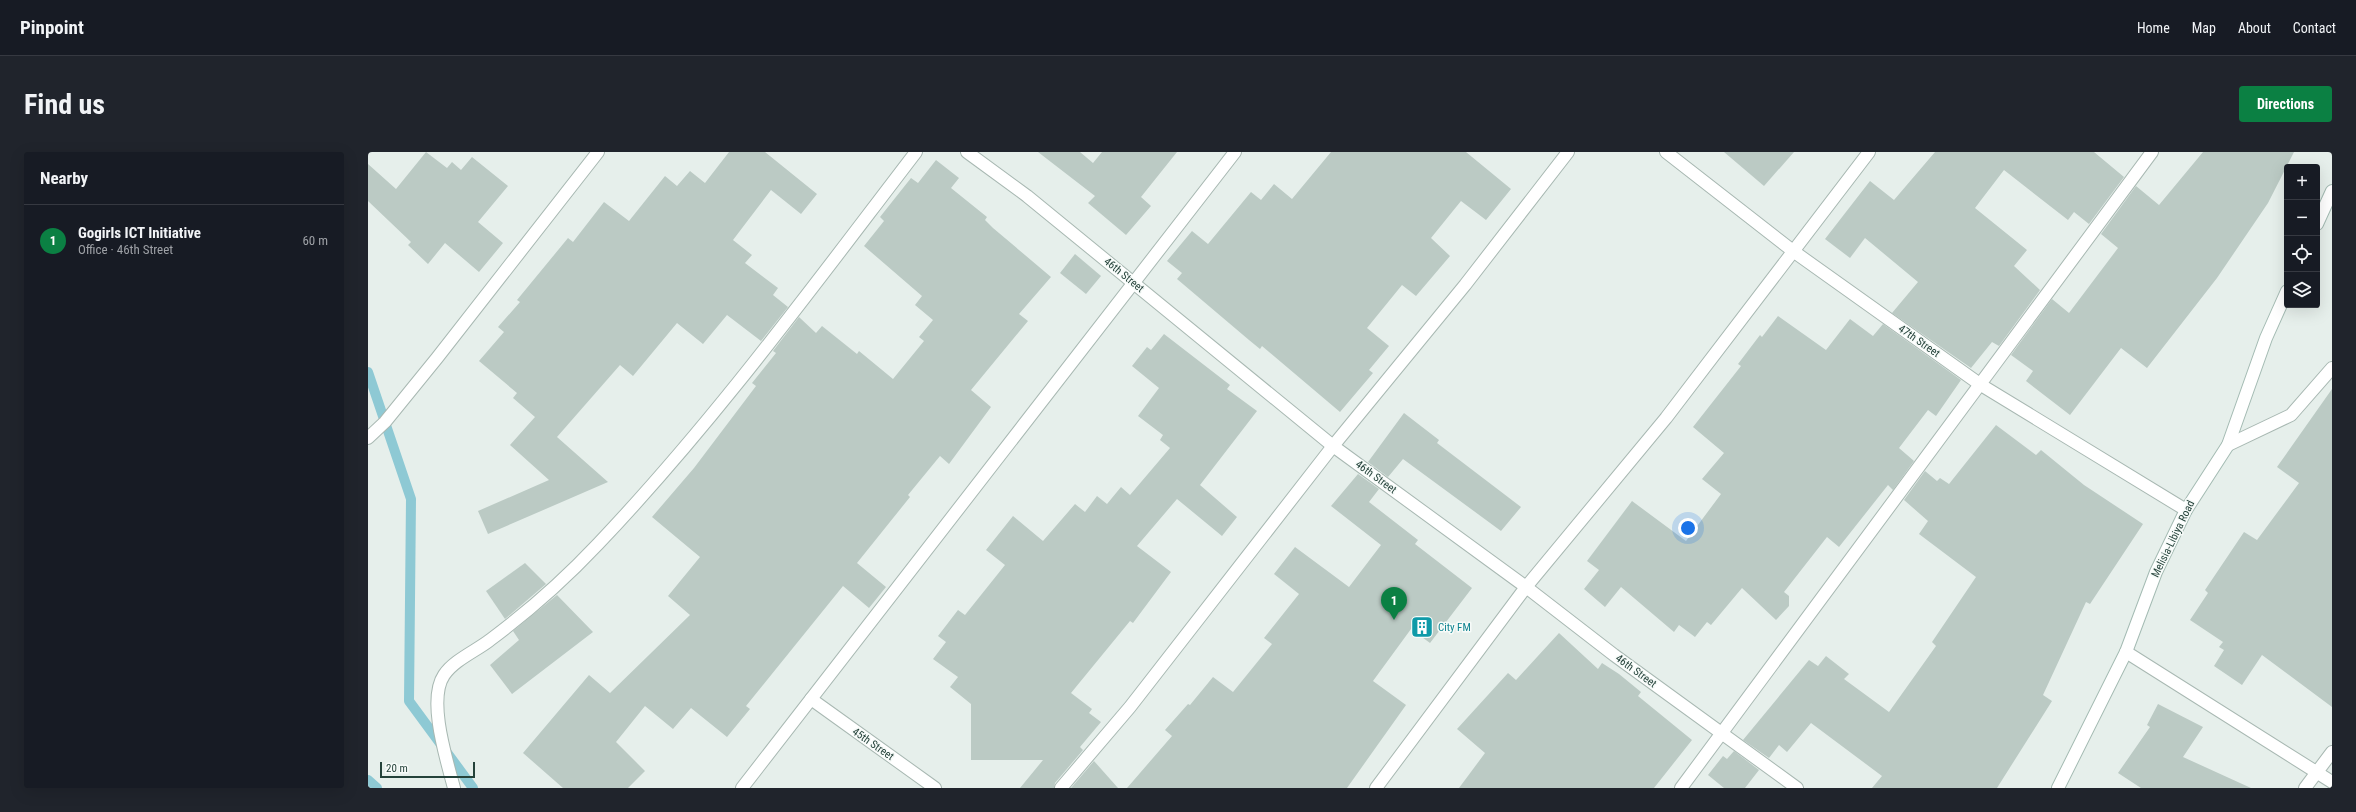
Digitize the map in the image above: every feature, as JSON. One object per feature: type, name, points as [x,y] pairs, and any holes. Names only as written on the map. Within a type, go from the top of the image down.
[{"type":"street","points":[[368,438],[385,422],[438,358],[598,152]]},
{"type":"street","points":[[454,788],[440,731],[438,697],[444,675],[544,596],[598,544],[703,423],[778,331],[916,152]]},
{"type":"street","name":"46th Street","points":[[967,152],[1027,196],[1334,446],[1526,587],[1614,655],[1798,788]]},
{"type":"street","points":[[742,788],[1235,152]]},
{"type":"street","points":[[1061,788],[1130,707],[1334,446],[1465,285],[1568,152]]},
{"type":"street","name":"47th Street","points":[[1666,152],[1793,251],[1981,385],[2186,510]]},
{"type":"street","points":[[1376,788],[1526,587],[1666,418],[1869,152]]},
{"type":"street","points":[[1681,788],[1981,385],[2152,152]]},
{"type":"street","points":[[2320,217],[2332,191]]},
{"type":"street","name":"Melisia-Libiya Road","points":[[2058,788],[2126,652],[2156,572],[2186,510],[2228,445],[2266,338],[2284,298]]},
{"type":"street","points":[[2228,445],[2291,415],[2332,368]]},
{"type":"street","points":[[2126,652],[2317,771],[2332,782]]},
{"type":"street","name":"45th Street","points":[[811,699],[935,788]]},
{"type":"street","points":[[2305,788],[2332,752]]},
{"type":"building","points":[[426,152],[447,168],[452,162],[461,170],[472,157],[508,186],[478,222],[503,243],[479,272],[445,243],[428,264],[408,245],[411,242],[368,201],[368,164],[396,189]]},
{"type":"building","points":[[729,152],[765,152],[817,194],[801,214],[771,190],[733,240],[752,255],[745,263],[778,288],[773,295],[788,307],[761,341],[727,315],[703,344],[677,323],[633,376],[620,365],[557,437],[608,482],[488,534],[478,511],[549,480],[510,445],[535,417],[513,398],[517,393],[479,361],[504,332],[498,327],[520,302],[517,300],[568,238],[573,242],[604,202],[629,221],[665,176],[677,186],[690,171],[705,183]]},
{"type":"building","points":[[1038,152],[1080,152],[1093,163],[1102,152],[1177,152],[1141,197],[1151,206],[1126,235],[1088,203],[1095,196]]},
{"type":"building","points":[[1331,152],[1466,152],[1511,189],[1486,220],[1461,201],[1431,238],[1450,256],[1416,296],[1402,285],[1367,328],[1389,346],[1369,370],[1373,373],[1340,412],[1262,346],[1260,349],[1177,279],[1182,273],[1167,261],[1192,231],[1208,244],[1251,192],[1261,200],[1274,184],[1292,199]]},
{"type":"building","points":[[1724,152],[1794,152],[1764,186]]},
{"type":"building","points":[[1935,152],[2094,152],[2124,177],[2089,224],[2074,212],[2068,220],[2004,170],[1975,208],[2027,250],[2014,266],[2040,290],[1999,346],[1992,342],[1971,368],[1892,313],[1918,282],[1865,238],[1850,258],[1825,239],[1870,181],[1894,200]]},
{"type":"building","points":[[2203,152],[2294,152],[2288,164],[2284,164],[2284,172],[2268,203],[2217,278],[2147,368],[2121,348],[2070,415],[2026,381],[2033,371],[2011,355],[2052,299],[2069,313],[2118,248],[2101,234],[2136,186],[2159,205]]},
{"type":"building","points":[[936,160],[959,178],[951,188],[987,217],[985,220],[993,228],[1051,277],[1019,314],[1028,321],[971,390],[991,407],[949,464],[940,456],[908,495],[910,497],[857,563],[886,587],[869,608],[843,586],[746,706],[750,709],[727,737],[691,708],[673,729],[645,706],[616,742],[645,771],[628,788],[563,788],[523,753],[589,675],[610,693],[690,615],[668,596],[700,557],[652,517],[694,468],[756,386],[752,383],[776,353],[773,351],[799,317],[816,333],[822,326],[857,354],[859,351],[893,379],[924,341],[919,337],[933,320],[915,305],[922,296],[864,246],[884,221],[880,217],[911,178],[918,183]]},
{"type":"building","points":[[1075,254],[1101,276],[1086,294],[1060,273]]},
{"type":"building","points":[[1778,316],[1826,350],[1850,319],[1873,336],[1883,324],[1961,380],[1936,416],[1928,410],[1899,448],[1914,461],[1893,490],[1888,485],[1839,547],[1827,537],[1784,592],[1789,596],[1789,606],[1776,620],[1742,588],[1711,625],[1707,622],[1695,637],[1679,625],[1674,632],[1621,587],[1605,607],[1584,589],[1599,570],[1587,561],[1632,501],[1686,541],[1721,494],[1702,479],[1724,453],[1693,427],[1741,366],[1738,364],[1760,335],[1762,337]]},
{"type":"building","points":[[1164,334],[1230,385],[1227,389],[1257,411],[1200,485],[1237,517],[1222,536],[1177,499],[1137,546],[1171,572],[1133,623],[1130,621],[1071,693],[1092,709],[1089,713],[1101,722],[1080,747],[1083,750],[1055,783],[1054,788],[1020,788],[1043,760],[971,760],[971,704],[950,687],[958,677],[933,659],[946,642],[938,636],[958,610],[965,615],[1005,565],[986,550],[1013,516],[1043,541],[1075,504],[1085,512],[1097,496],[1107,504],[1121,487],[1130,495],[1170,448],[1160,440],[1163,435],[1138,416],[1159,388],[1132,366],[1147,347],[1151,350]]},
{"type":"building","points":[[2332,389],[2332,707],[2262,655],[2242,685],[2214,666],[2224,650],[2219,647],[2223,642],[2190,620],[2208,593],[2205,590],[2244,532],[2257,540],[2299,483],[2277,467]]},
{"type":"building","points":[[1404,413],[1439,440],[1437,443],[1521,507],[1501,531],[1403,459],[1388,477],[1368,462]]},
{"type":"building","points":[[1996,425],[2036,455],[2041,450],[2084,485],[2143,524],[2090,604],[2086,602],[2043,695],[2052,701],[1997,788],[1872,788],[1882,776],[1811,723],[1787,752],[1779,745],[1769,758],[1743,740],[1809,660],[1818,666],[1826,656],[1849,674],[1844,679],[1889,712],[1936,646],[1932,642],[1976,577],[1919,534],[1928,521],[1904,500],[1925,471],[1937,481],[1940,478],[1949,484]]},
{"type":"building","points":[[1358,474],[1379,489],[1369,502],[1418,540],[1415,544],[1472,588],[1430,643],[1411,629],[1373,681],[1406,705],[1347,788],[1127,788],[1172,736],[1165,730],[1188,704],[1190,705],[1213,677],[1233,692],[1272,644],[1264,638],[1299,594],[1274,574],[1295,547],[1349,587],[1381,545],[1331,506]]},
{"type":"building","points":[[525,563],[546,584],[505,619],[486,591]]},
{"type":"building","points":[[557,595],[593,632],[512,694],[490,665],[519,640],[513,631]]},
{"type":"building","points":[[1559,633],[1598,669],[1602,663],[1619,674],[1641,692],[1638,696],[1692,740],[1654,788],[1459,788],[1485,753],[1457,729],[1508,673],[1516,680]]},
{"type":"building","points":[[2158,704],[2203,727],[2183,757],[2251,788],[2141,788],[2118,773],[2150,727],[2147,725]]},
{"type":"building","points":[[1734,751],[1759,770],[1745,788],[1724,788],[1708,775],[1723,756],[1727,759]]},
{"type":"building","points":[[1094,761],[1118,788],[1071,788]]},
{"type":"waterway","points":[[368,372],[411,499],[409,701],[473,788]]},
{"type":"waterway","points":[[368,780],[377,788]]},
{"type":"place","name":"Gogirls ICT Initiative","points":[[1394,620]]},
{"type":"place","name":"City FM","points":[[1422,627]]}]
